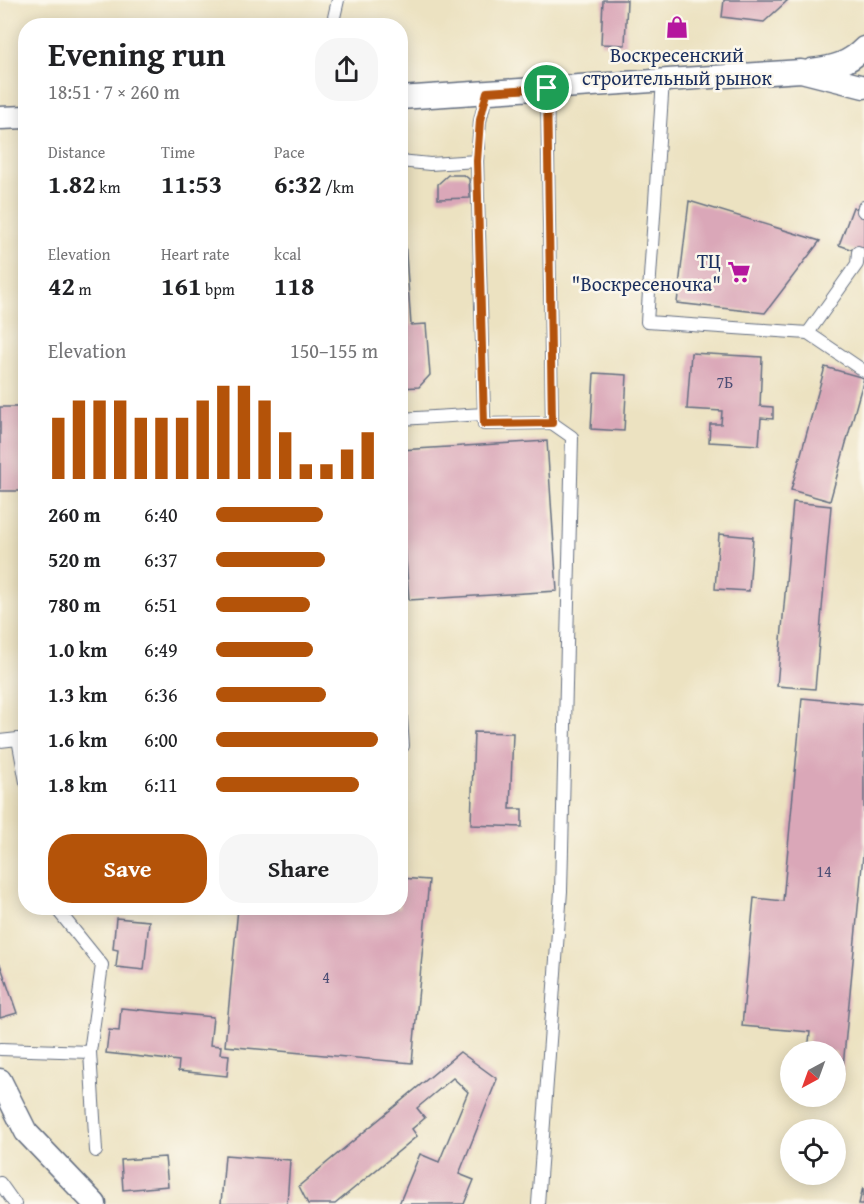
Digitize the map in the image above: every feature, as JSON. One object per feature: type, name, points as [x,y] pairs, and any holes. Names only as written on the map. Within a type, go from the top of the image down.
[{"type":"street","points":[[408,97],[832,68],[854,58],[864,48]]},
{"type":"street","points":[[801,71],[864,87]]},
{"type":"street","points":[[0,118],[18,117]]},
{"type":"street","points":[[0,1080],[26,1132],[96,1204]]},
{"type":"lane","points":[[334,18],[338,0]]},
{"type":"lane","points":[[663,80],[647,322],[808,333],[864,371]]},
{"type":"lane","points":[[547,88],[552,423]]},
{"type":"lane","points":[[487,92],[480,120],[477,161],[484,424],[552,423],[572,437],[561,891],[538,1204]]},
{"type":"lane","points":[[408,162],[430,164],[477,161]]},
{"type":"lane","points":[[808,333],[857,264],[858,252]]},
{"type":"lane","points":[[408,419],[484,414]]},
{"type":"lane","points":[[0,741],[18,739]]},
{"type":"lane","points":[[62,915],[102,965],[90,1052],[96,1151]]},
{"type":"lane","points":[[0,1050],[90,1052]]},
{"type":"lane","points":[[0,1183],[15,1204]]},
{"type":"building","points":[[603,0],[627,0],[625,45],[601,44]]},
{"type":"building","points":[[724,0],[788,0],[764,22],[722,17]]},
{"type":"building","points":[[448,175],[464,175],[469,179],[470,198],[438,199],[438,184]]},
{"type":"building","name":"ТЦ \"Воскресеночка\"","points":[[689,201],[820,241],[765,313],[677,303]]},
{"type":"building","points":[[853,207],[864,211],[864,254],[839,245]]},
{"type":"building","points":[[408,283],[411,325],[426,324],[430,375],[419,387],[408,388]]},
{"type":"building","points":[[691,353],[762,357],[760,406],[773,407],[773,419],[761,418],[759,445],[709,442],[710,424],[721,424],[722,411],[687,409]]},
{"type":"building","points":[[825,367],[864,378],[830,501],[791,490]]},
{"type":"building","points":[[594,373],[627,375],[624,431],[591,429]]},
{"type":"building","points":[[0,407],[18,407],[18,491],[0,491]]},
{"type":"building","points":[[547,441],[557,591],[409,600],[408,450]]},
{"type":"building","points":[[793,502],[831,506],[815,689],[777,686]]},
{"type":"building","points":[[719,534],[753,537],[749,591],[715,589]]},
{"type":"building","points":[[802,698],[864,704],[864,844],[845,1041],[809,1041],[810,1032],[742,1026],[754,898],[783,901]]},
{"type":"building","points":[[474,732],[513,733],[510,809],[522,809],[522,827],[471,825]]},
{"type":"building","points":[[408,879],[429,880],[412,1063],[225,1046],[237,915],[408,915]]},
{"type":"building","points":[[116,918],[149,921],[144,970],[116,967],[118,950],[113,949]]},
{"type":"building","points":[[0,964],[17,1013],[0,1018]]},
{"type":"building","points":[[121,1008],[213,1017],[210,1045],[221,1046],[220,1054],[229,1055],[227,1076],[178,1071],[179,1061],[106,1053],[109,1030],[119,1031]]},
{"type":"building","points":[[460,1052],[497,1079],[459,1174],[474,1180],[464,1204],[399,1204],[420,1154],[439,1162],[468,1092],[453,1078],[417,1108],[425,1118],[412,1129],[417,1136],[335,1204],[308,1204],[299,1186]]},
{"type":"building","points":[[225,1155],[290,1160],[287,1204],[221,1204]]},
{"type":"building","points":[[165,1157],[168,1186],[123,1190],[121,1160]]},
{"type":"building","points":[[863,1187],[864,1204],[859,1204]]},
{"type":"place","name":"Воскресенский строительный рынок","points":[[677,27]]},
{"type":"place","name":"ТЦ \"Воскресеночка\"","points":[[739,272]]},
{"type":"route","points":[[547,88],[552,423],[484,424],[477,161],[480,120],[487,92],[547,88]]}]
